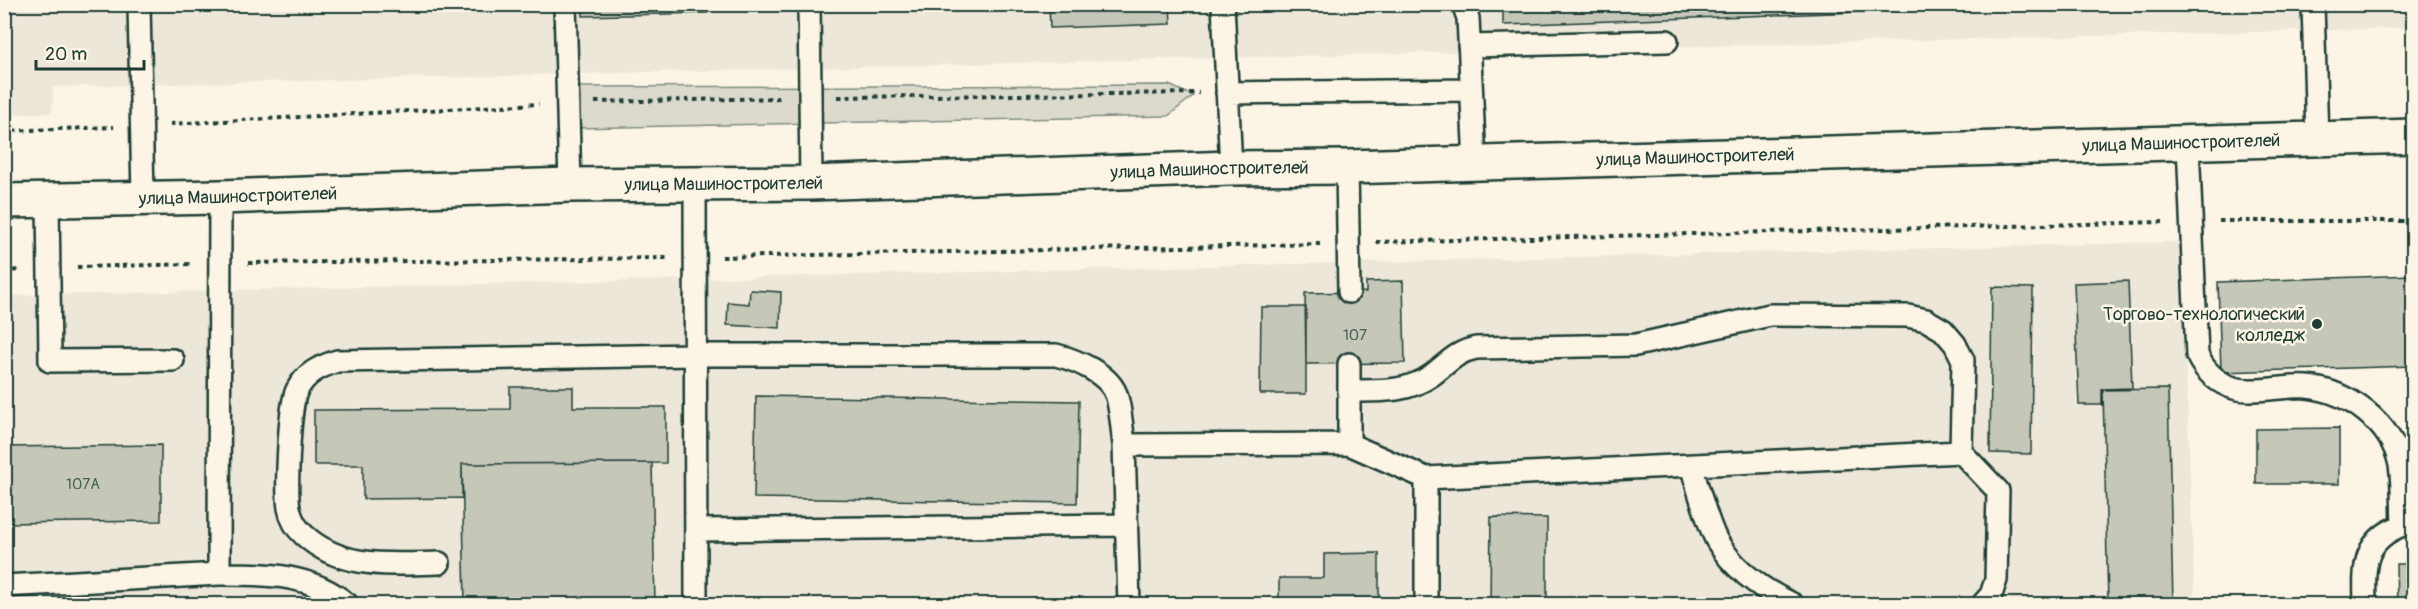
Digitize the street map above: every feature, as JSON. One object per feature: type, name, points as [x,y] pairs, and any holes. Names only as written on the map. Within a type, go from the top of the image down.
[{"type":"main road","name":"улица Машиностроителей","points":[[4,201],[220,197],[695,182],[811,183],[1231,168],[1347,167],[2414,136]]},
{"type":"lane","points":[[140,4],[143,198]]},
{"type":"lane","points":[[566,4],[570,185]]},
{"type":"lane","points":[[809,4],[811,183]]},
{"type":"lane","points":[[1223,4],[1231,168]]},
{"type":"lane","points":[[1463,4],[1468,18],[1475,163]]},
{"type":"lane","points":[[2313,4],[2317,139]]},
{"type":"lane","points":[[1469,46],[1667,41]]},
{"type":"lane","points":[[1227,93],[1471,90]]},
{"type":"lane","points":[[2188,143],[2197,355],[2202,365],[2223,384],[2236,389],[2307,387],[2342,397],[2372,416],[2384,430],[2394,448],[2400,465],[2408,525],[2387,531],[2375,542],[2368,554],[2364,570],[2365,604]]},
{"type":"lane","points":[[1347,167],[1348,292]]},
{"type":"lane","points":[[695,182],[696,604]]},
{"type":"lane","points":[[219,574],[220,197]]},
{"type":"lane","points":[[48,200],[50,361],[173,360]]},
{"type":"lane","points":[[1349,391],[1393,391],[1414,384],[1431,375],[1451,357],[1476,348],[1636,345],[1770,315],[1908,316],[1926,320],[1943,330],[1955,344],[1963,360],[1961,452],[1998,492],[1996,580],[1991,596],[1983,604]]},
{"type":"lane","points":[[439,563],[373,564],[339,557],[305,536],[293,524],[288,506],[291,408],[296,391],[306,376],[319,367],[337,361],[695,355],[1056,355],[1078,360],[1101,375],[1117,394],[1124,445],[1129,604]]},
{"type":"lane","points":[[1349,363],[1349,444]]},
{"type":"lane","points":[[1124,445],[1349,444],[1426,478],[1961,452]]},
{"type":"lane","points":[[1690,466],[1717,541],[1741,571],[1770,593],[1792,604]]},
{"type":"lane","points":[[1426,478],[1426,604]]},
{"type":"lane","points":[[696,530],[1126,525]]},
{"type":"lane","points":[[4,586],[219,574],[276,574],[303,580],[335,595],[347,604]]},
{"type":"path","points":[[4,131],[142,126],[568,102],[1227,93]]},
{"type":"path","points":[[4,271],[220,263],[695,258],[2192,222],[2414,222]]},
{"type":"shaded area","points":[[2413,4],[2414,28],[53,87],[52,113],[5,114],[4,5]]},
{"type":"shaded area","points":[[1169,85],[1193,96],[1168,116],[574,128],[574,87]]},
{"type":"shaded area","points":[[2181,242],[2195,604],[5,604],[4,296]]},
{"type":"building","points":[[583,4],[706,4],[707,13],[583,16]]},
{"type":"building","points":[[1049,4],[1170,4],[1171,24],[1050,28]]},
{"type":"building","points":[[1503,4],[2073,4],[1503,25]]},
{"type":"building","name":"Торгово-технологический колледж","points":[[2414,275],[2414,366],[2221,372],[2218,282]]},
{"type":"building","points":[[1403,281],[1405,363],[1306,364],[1305,293],[1366,292],[1366,282]]},
{"type":"building","points":[[2128,281],[2132,388],[2102,389],[2102,405],[2079,405],[2074,283]]},
{"type":"building","points":[[1992,287],[2033,288],[2031,454],[1990,453]]},
{"type":"building","points":[[750,290],[781,292],[780,328],[727,325],[728,302],[749,304]]},
{"type":"building","points":[[1261,307],[1306,307],[1306,394],[1260,394]]},
{"type":"building","points":[[510,387],[573,387],[573,407],[666,407],[666,463],[462,464],[462,498],[363,499],[363,465],[314,465],[314,410],[510,409]]},
{"type":"building","points":[[2168,389],[2173,604],[2108,604],[2103,390]]},
{"type":"building","points":[[756,396],[1079,401],[1077,503],[754,498]]},
{"type":"building","points":[[2339,428],[2339,484],[2256,484],[2256,429]]},
{"type":"building","points":[[161,445],[161,521],[4,523],[4,447]]},
{"type":"building","points":[[652,463],[655,604],[465,604],[462,464]]},
{"type":"building","points":[[1491,517],[1547,518],[1547,604],[1490,604]]},
{"type":"building","points":[[1379,553],[1379,604],[1279,604],[1279,578],[1324,578],[1324,554]]},
{"type":"building","points":[[2396,564],[2414,564],[2414,604],[2397,604]]},
{"type":"place","name":"Торгово-технологический колледж","points":[[2317,324]]}]
